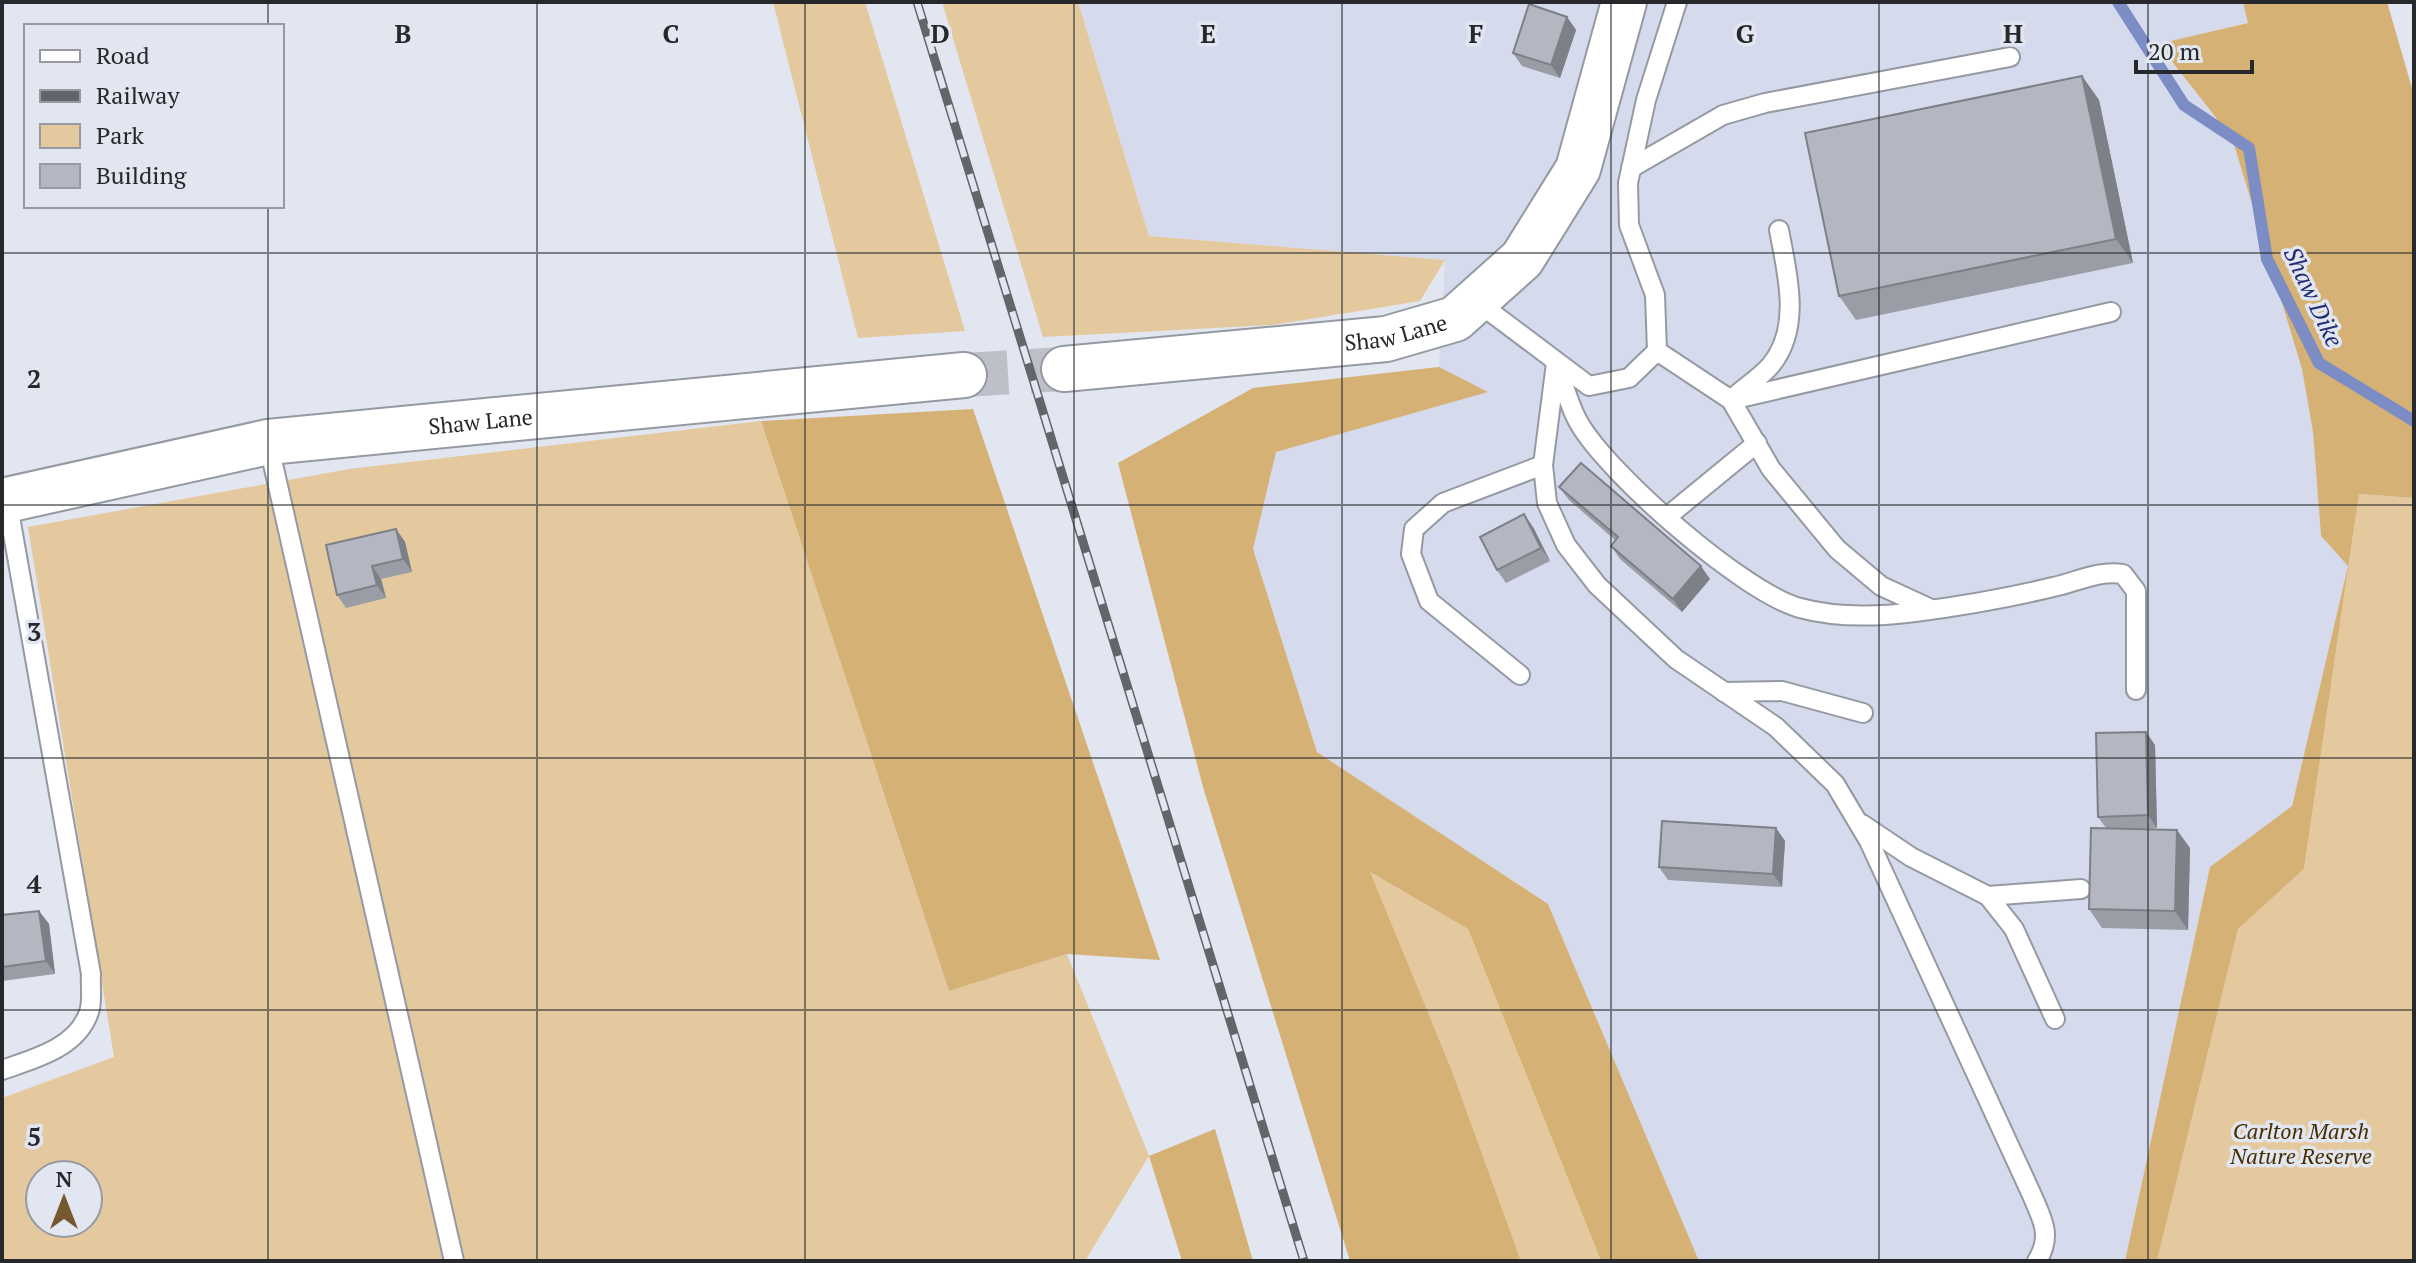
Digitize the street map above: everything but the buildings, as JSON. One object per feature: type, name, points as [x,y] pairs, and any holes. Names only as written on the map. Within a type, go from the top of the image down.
[{"type":"street","name":"Shaw Lane","points":[[1064,369],[1386,339],[1455,319],[1522,259],[1578,169],[1624,2]]},
{"type":"street","name":"Shaw Lane","points":[[5,500],[268,442],[964,375]]},
{"type":"lane","points":[[1476,301],[1589,386],[1629,378],[1657,351],[1655,295],[1629,225],[1631,168],[1646,100],[1677,2]]},
{"type":"lane","points":[[1631,168],[1723,115],[1765,103],[2010,57]]},
{"type":"lane","points":[[1731,400],[1772,363],[1788,326],[1791,291],[1779,230]]},
{"type":"lane","points":[[1731,400],[2111,312]]},
{"type":"lane","points":[[1657,351],[1731,400],[1771,469],[1837,549],[1881,586],[1932,609]]},
{"type":"lane","points":[[1556,363],[1543,465],[1547,503],[1566,545],[1597,585],[1676,659],[1776,727],[1835,784],[1856,820],[2047,1230],[2047,1245],[2037,1261]]},
{"type":"lane","points":[[1556,363],[1578,422],[1602,455],[1716,559],[1760,591],[1799,608],[1844,616],[1932,609],[2054,587],[2104,571],[2123,574],[2136,591],[2136,690]]},
{"type":"lane","points":[[268,442],[454,1261]]},
{"type":"lane","points":[[1668,516],[1757,443]]},
{"type":"lane","points":[[1520,675],[1429,601],[1411,554],[1414,529],[1443,503],[1543,465]]},
{"type":"lane","points":[[2,1070],[44,1055],[74,1037],[89,1011],[91,974],[5,500]]},
{"type":"lane","points":[[1724,692],[1782,691],[1863,713]]},
{"type":"lane","points":[[1856,820],[1911,857],[1988,896],[2014,929],[2055,1019]]},
{"type":"lane","points":[[1988,896],[2081,889]]},
{"type":"shaded area","points":[[1078,2],[2243,2],[2249,22],[2158,45],[2232,138],[2302,369],[2313,432],[2321,536],[2348,566],[2292,806],[2210,867],[2125,1261],[1699,1261],[1548,904],[1317,752],[1253,549],[1275,452],[1487,392],[1439,367],[1445,260],[1149,236]]},
{"type":"shaded area","points":[[2243,2],[2387,2],[2414,95],[2414,498],[2359,494],[2304,869],[2238,929],[2157,1261],[2125,1261],[2210,867],[2292,806],[2348,566],[2321,536],[2313,432],[2302,369],[2232,138],[2158,44],[2248,23]]},
{"type":"shaded area","points":[[1439,367],[1488,392],[1276,452],[1253,549],[1317,752],[1548,904],[1699,1261],[1601,1261],[1468,929],[1370,872],[1452,1071],[1521,1261],[1350,1261],[1203,787],[1118,463],[1253,388]]},
{"type":"shaded area","points":[[973,409],[1160,960],[1067,954],[949,991],[761,421]]},
{"type":"shaded area","points":[[1215,1129],[1253,1261],[1182,1261],[1149,1156]]},
{"type":"green space","points":[[773,2],[865,2],[965,331],[858,338]]},
{"type":"green space","points":[[942,2],[1078,2],[1149,236],[1445,260],[1420,301],[1273,325],[1043,337]]},
{"type":"green space","points":[[761,421],[949,991],[1067,954],[1149,1156],[1085,1261],[2,1261],[2,1098],[114,1057],[28,527],[349,469]]},
{"type":"green space","name":"Carlton Marsh Nature Reserve","points":[[2359,494],[2414,498],[2414,1261],[2157,1261],[2238,929],[2304,869]]},
{"type":"green space","points":[[1368,871],[1468,929],[1601,1261],[1521,1261],[1452,1071]]},
{"type":"waterway","name":"Shaw Dike","points":[[2118,2],[2184,105],[2249,148],[2267,259],[2319,363],[2414,421]]},
{"type":"tunnel","points":[[964,375],[1064,369]]},
{"type":"railway","points":[[917,2],[1304,1261]]}]
